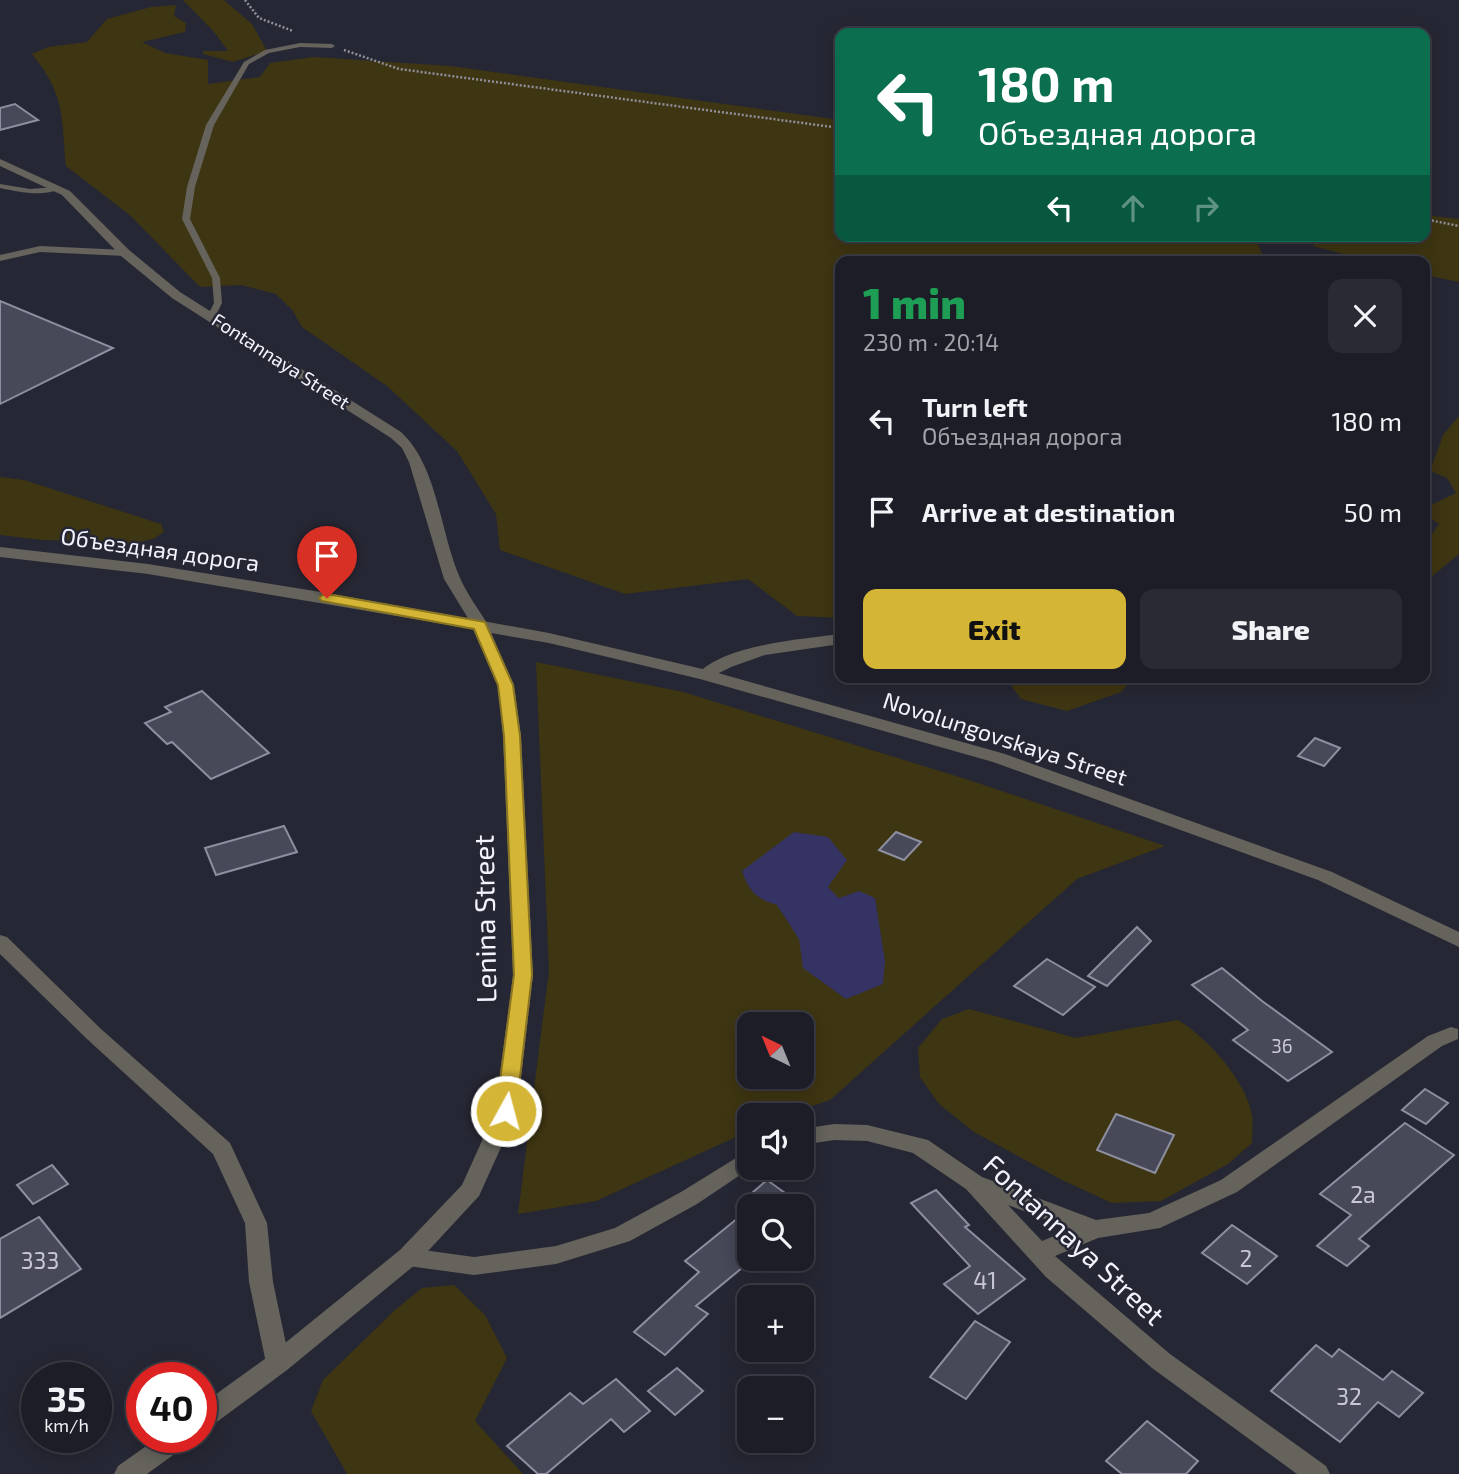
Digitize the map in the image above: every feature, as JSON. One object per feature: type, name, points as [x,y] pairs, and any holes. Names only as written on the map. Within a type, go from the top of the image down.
[{"type":"street","name":"Fontannaya Street","points":[[0,162],[66,193],[125,253],[176,295],[396,435],[408,446],[416,462],[452,579],[480,625]]},
{"type":"street","name":"Объездная дорога","points":[[0,552],[148,569],[480,625]]},
{"type":"street","name":"Novolungovskaya Street","points":[[480,625],[612,652],[705,675],[999,758],[1325,876],[1459,940]]},
{"type":"street","name":"Lenina Street","points":[[217,1407],[278,1363],[408,1257],[471,1190],[506,1111],[523,975],[512,736],[506,685],[480,625]]},
{"type":"street","points":[[705,675],[725,663],[762,650],[835,640]]},
{"type":"street","points":[[0,942],[94,1034],[222,1149],[256,1223],[261,1282],[278,1363]]},
{"type":"street","points":[[1038,1253],[1095,1228],[1152,1222],[1228,1186],[1435,1041],[1451,1034]]},
{"type":"street","name":"Fontannaya Street","points":[[814,1135],[834,1132],[867,1133],[920,1146],[974,1183],[1038,1253],[1161,1361],[1317,1474]]},
{"type":"street","points":[[408,1257],[474,1265],[556,1255],[622,1235],[689,1198],[737,1166]]},
{"type":"street","points":[[974,1183],[1095,1228]]},
{"type":"street","points":[[127,1474],[156,1453]]},
{"type":"lane","points":[[211,317],[218,303],[216,278],[186,219],[191,187],[210,125],[246,64],[267,51],[300,46],[332,46]]},
{"type":"lane","points":[[0,186],[30,191],[55,189]]},
{"type":"lane","points":[[0,258],[40,249],[125,253]]},
{"type":"path","points":[[245,0],[259,18],[399,69],[835,127]]},
{"type":"path","points":[[1430,220],[1459,226]]},
{"type":"shaded area","points":[[183,0],[224,0],[252,24],[267,51],[233,62],[203,54],[203,51],[228,51],[215,33]]},
{"type":"shaded area","points":[[176,5],[174,16],[186,23],[185,32],[142,42],[165,53],[208,60],[208,84],[260,77],[270,63],[314,57],[450,66],[835,119],[835,242],[1257,242],[1263,256],[835,256],[835,618],[797,616],[748,579],[625,594],[500,550],[496,514],[457,451],[387,386],[302,327],[293,311],[276,294],[241,285],[200,287],[131,216],[66,166],[60,107],[51,82],[32,54],[48,47],[87,42],[107,19],[151,7]]},
{"type":"shaded area","points":[[1430,216],[1459,219],[1459,282],[1430,276],[1430,256],[1351,256],[1313,246],[1315,242],[1430,242]]},
{"type":"shaded area","points":[[1459,416],[1459,554],[1430,578],[1430,537],[1439,524],[1430,518],[1430,506],[1456,493],[1447,478],[1430,471],[1443,435]]},
{"type":"shaded area","points":[[0,477],[24,480],[161,524],[164,532],[153,539],[123,546],[91,541],[42,540],[0,535]]},
{"type":"shaded area","points":[[536,662],[683,692],[969,780],[1165,846],[1077,879],[830,1100],[814,1105],[814,1103],[737,1103],[737,1136],[596,1201],[518,1214],[549,971]]},
{"type":"shaded area","points":[[1009,683],[1129,683],[1121,692],[1067,711],[1021,699]]},
{"type":"shaded area","points":[[794,832],[828,837],[847,860],[828,887],[839,898],[859,891],[875,898],[885,961],[883,984],[846,999],[803,968],[799,939],[777,905],[759,897],[747,884],[742,871]]},
{"type":"shaded area","points":[[969,1009],[1076,1038],[1178,1020],[1212,1048],[1242,1088],[1252,1115],[1252,1143],[1228,1164],[1161,1201],[1112,1203],[1062,1180],[974,1132],[939,1104],[920,1077],[918,1048],[942,1019]]},
{"type":"shaded area","points":[[454,1285],[485,1315],[507,1358],[475,1421],[523,1474],[347,1474],[311,1411],[323,1380],[395,1310],[422,1288]]},
{"type":"building","points":[[15,104],[38,120],[0,130],[0,108]]},
{"type":"building","points":[[0,301],[113,348],[0,404]]},
{"type":"building","points":[[202,691],[269,753],[211,779],[172,742],[167,744],[145,723],[171,712],[165,707]]},
{"type":"building","points":[[1315,738],[1340,748],[1324,766],[1298,756]]},
{"type":"building","points":[[284,826],[297,852],[216,875],[205,848]]},
{"type":"building","points":[[896,832],[921,842],[904,860],[879,850]]},
{"type":"building","points":[[1137,927],[1151,941],[1107,986],[1088,976]]},
{"type":"building","points":[[1047,959],[1095,987],[1063,1015],[1014,986]]},
{"type":"building","points":[[1222,968],[1332,1052],[1288,1081],[1233,1040],[1248,1030],[1192,985]]},
{"type":"building","points":[[1425,1089],[1448,1103],[1426,1124],[1402,1110]]},
{"type":"building","points":[[1116,1114],[1174,1135],[1155,1173],[1097,1150]]},
{"type":"building","points":[[1405,1123],[1454,1155],[1359,1239],[1369,1246],[1347,1266],[1317,1246],[1351,1215],[1320,1194]]},
{"type":"building","points":[[52,1165],[68,1184],[33,1204],[17,1185]]},
{"type":"building","points":[[767,1180],[786,1194],[751,1194]]},
{"type":"building","points":[[936,1190],[969,1225],[965,1227],[1025,1279],[978,1314],[944,1284],[970,1266],[911,1203]]},
{"type":"building","points":[[39,1217],[81,1269],[0,1318],[0,1239]]},
{"type":"building","points":[[737,1219],[738,1271],[696,1306],[708,1314],[665,1355],[634,1332],[699,1272],[685,1261]]},
{"type":"building","points":[[1232,1225],[1277,1256],[1247,1284],[1202,1253]]},
{"type":"building","points":[[975,1321],[1010,1342],[966,1399],[930,1377]]},
{"type":"building","points":[[1316,1345],[1332,1357],[1339,1349],[1383,1380],[1392,1371],[1423,1393],[1399,1417],[1378,1402],[1340,1442],[1271,1391]]},
{"type":"building","points":[[677,1368],[703,1391],[675,1415],[648,1391]]},
{"type":"building","points":[[616,1379],[650,1411],[624,1432],[611,1419],[546,1474],[538,1474],[507,1446],[570,1393],[583,1404]]},
{"type":"building","points":[[1147,1421],[1198,1461],[1186,1474],[1122,1474],[1106,1461]]},
{"type":"route","points":[[327,598],[480,625],[506,685],[512,736],[523,975],[506,1111]]}]
